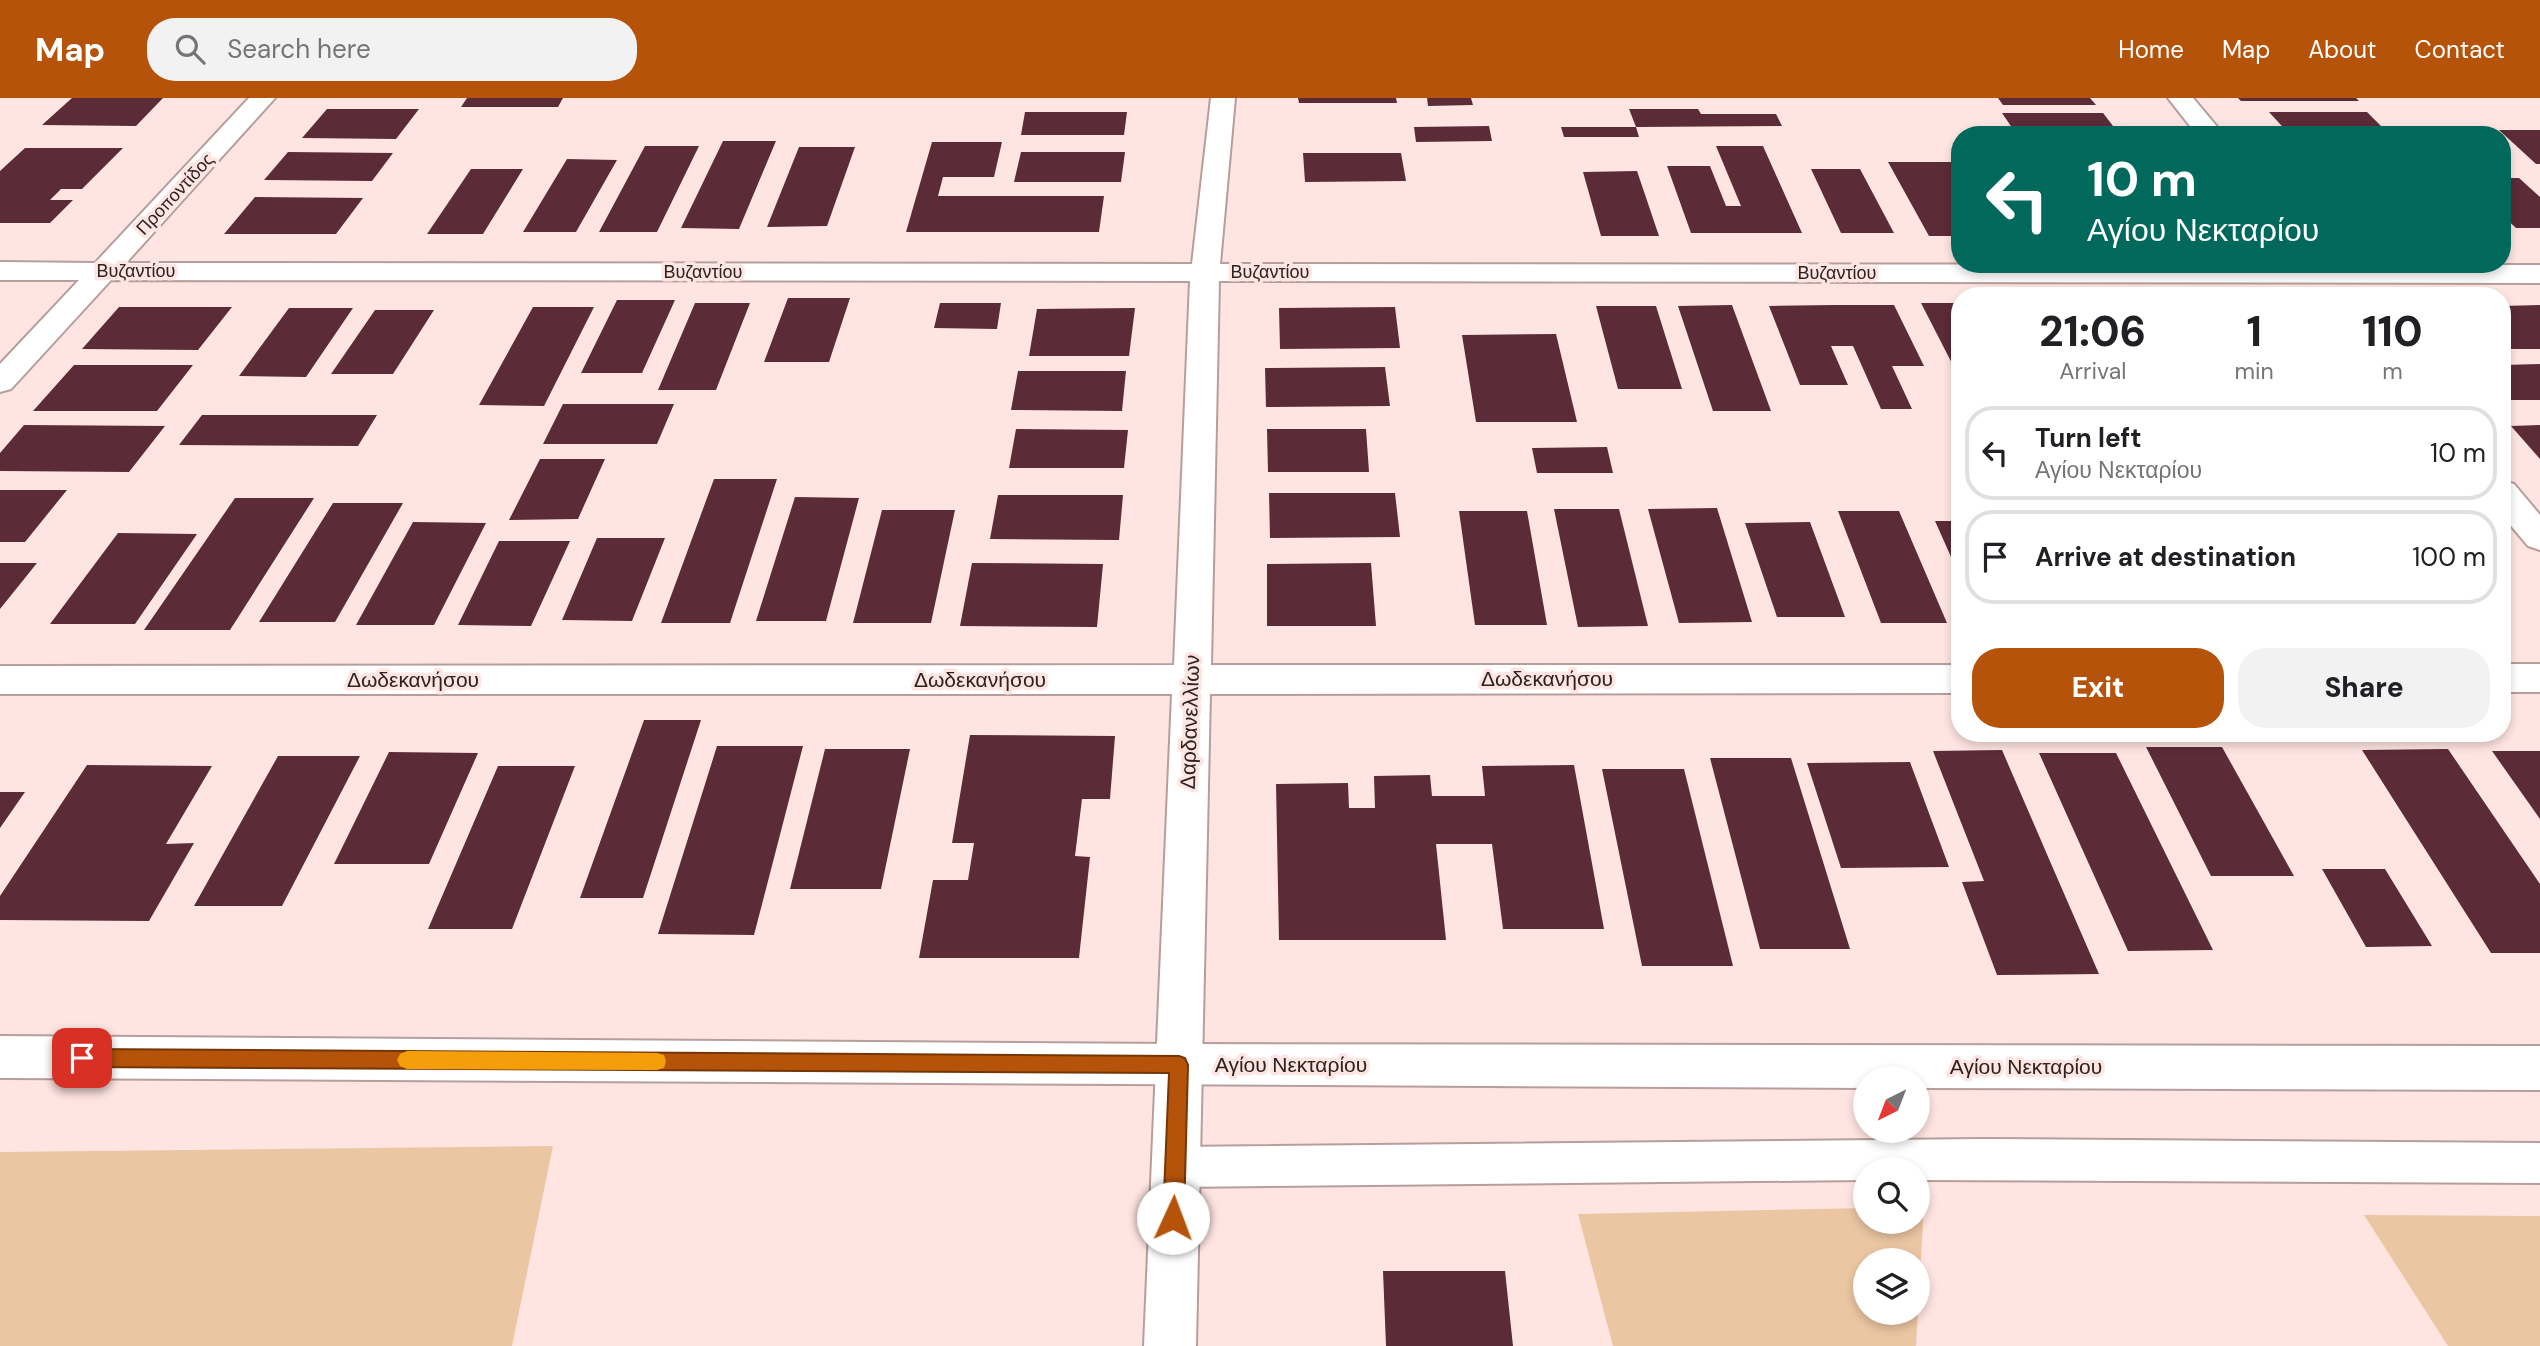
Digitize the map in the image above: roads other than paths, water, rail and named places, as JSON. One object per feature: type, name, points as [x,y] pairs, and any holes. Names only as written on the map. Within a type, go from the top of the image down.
[{"type":"street","name":"Προποντίδος","points":[[0,383],[263,98]]},
{"type":"street","name":"Δαρδανελλίων","points":[[1170,1346],[1205,272],[1223,98]]},
{"type":"street","points":[[2180,98],[2203,126]]},
{"type":"street","name":"Βυζαντίου","points":[[0,271],[1951,270]]},
{"type":"street","points":[[2323,273],[2335,287]]},
{"type":"street","name":"Βυζαντίου","points":[[2496,273],[2540,274]]},
{"type":"street","points":[[2511,503],[2540,538]]},
{"type":"street","points":[[2511,678],[2540,678]]},
{"type":"street","name":"Δωδεκανήσου","points":[[0,680],[1951,679]]},
{"type":"street","name":"Αγίου Νεκταρίου","points":[[0,1057],[1179,1065],[2540,1068]]},
{"type":"lane","points":[[1175,1167],[1983,1158],[2540,1163]]}]
